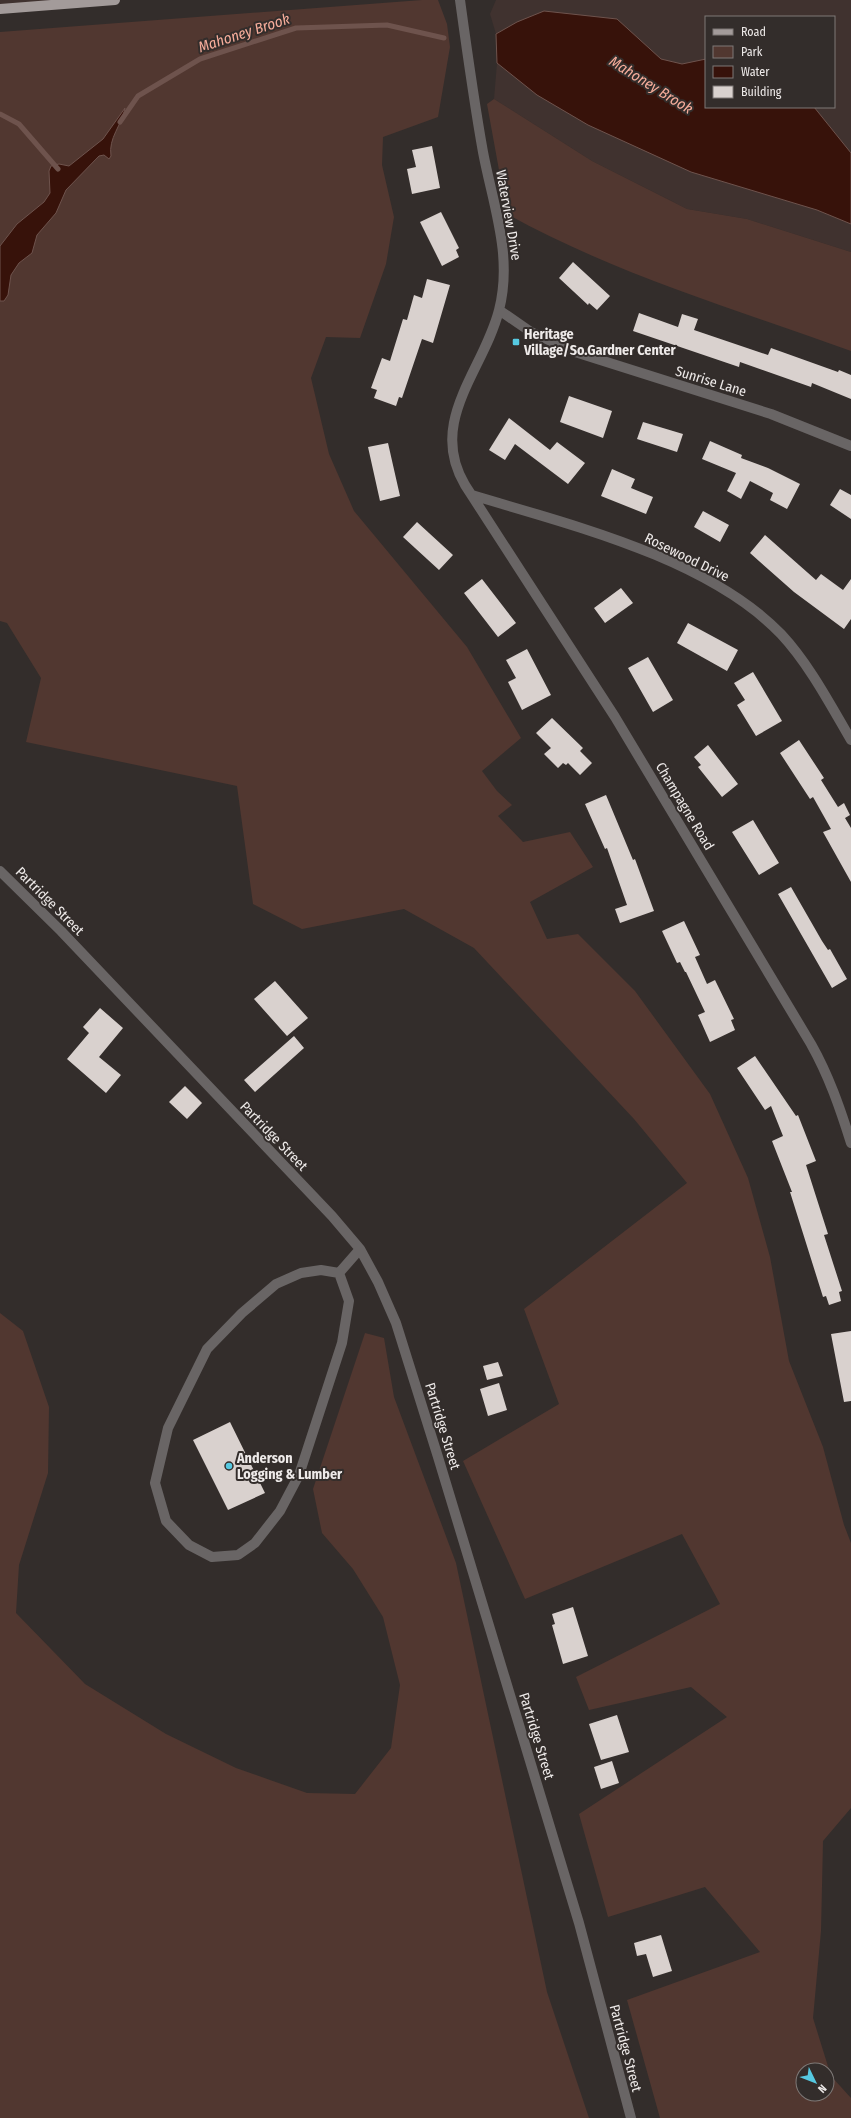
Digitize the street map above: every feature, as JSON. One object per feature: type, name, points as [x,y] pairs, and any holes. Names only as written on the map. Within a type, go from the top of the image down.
[{"type":"main road","points":[[0,9],[114,0]]},
{"type":"street","name":"Waterview Drive","points":[[460,0],[483,152],[504,253],[504,277],[499,310],[459,404],[454,421],[452,438],[453,456],[459,476],[472,495]]},
{"type":"street","name":"Sunrise Lane","points":[[499,310],[531,332],[575,352],[770,414],[851,446]]},
{"type":"street","name":"Rosewood Drive","points":[[472,495],[637,548],[688,570],[733,595],[781,634],[812,675],[851,740]]},
{"type":"street","name":"Champagne Road","points":[[472,495],[615,717],[811,1044],[832,1087],[851,1143]]},
{"type":"street","name":"Partridge Street","points":[[0,871],[61,931],[332,1216],[360,1249],[378,1282],[396,1323],[438,1456],[579,1923],[631,2118]]},
{"type":"street","points":[[340,1273],[360,1249]]},
{"type":"street","points":[[321,1270],[340,1273],[349,1301],[342,1343],[299,1476],[280,1511],[255,1542],[238,1555],[212,1557],[189,1545],[166,1521],[155,1483],[168,1428],[207,1349],[242,1313],[276,1284],[301,1273],[321,1270]]},
{"type":"shaded area","points":[[0,0],[121,0],[0,10]]},
{"type":"shaded area","points":[[496,0],[851,0],[851,252],[747,219],[687,209],[592,161],[494,99],[497,63],[496,34],[490,14]]},
{"type":"green space","points":[[438,0],[447,24],[450,47],[438,117],[383,137],[382,165],[394,217],[386,264],[360,338],[326,337],[311,378],[329,454],[354,511],[467,647],[521,738],[482,771],[497,791],[512,805],[498,816],[523,842],[570,832],[593,867],[530,902],[547,939],[578,934],[635,991],[710,1094],[748,1178],[770,1257],[789,1361],[823,1447],[844,1525],[851,1543],[851,1808],[823,1841],[821,1931],[813,2018],[827,2062],[795,2062],[795,2102],[835,2102],[835,2080],[851,2098],[851,2118],[660,2118],[627,2000],[760,1952],[705,1887],[608,1917],[579,1814],[727,1717],[691,1687],[589,1710],[576,1677],[720,1604],[682,1534],[525,1599],[463,1461],[559,1404],[524,1309],[687,1183],[634,1119],[474,948],[404,909],[302,929],[253,904],[237,786],[26,742],[41,678],[7,623],[0,621],[0,32]]},
{"type":"green space","points":[[494,99],[592,161],[687,209],[747,219],[851,252],[851,351],[633,273],[590,255],[507,214],[487,104]]},
{"type":"green space","points":[[0,1313],[23,1331],[49,1407],[48,1473],[19,1565],[16,1613],[85,1684],[166,1734],[236,1768],[307,1793],[355,1794],[391,1748],[400,1685],[383,1617],[353,1569],[322,1533],[313,1489],[365,1333],[384,1338],[394,1397],[456,1563],[547,1992],[589,2118],[0,2118]]},
{"type":"water","points":[[544,11],[617,19],[661,59],[682,64],[705,59],[705,108],[815,108],[851,153],[851,224],[817,210],[691,172],[588,125],[537,95],[497,63],[496,34],[517,22]]},
{"type":"water","points":[[125,108],[113,137],[111,156],[109,159],[104,155],[99,156],[66,190],[56,213],[37,235],[32,253],[19,263],[11,275],[8,295],[4,301],[0,301],[0,246],[17,224],[44,202],[50,193],[49,171],[51,166],[59,164],[69,166],[103,139]]},
{"type":"building","points":[[432,146],[440,188],[412,194],[407,169],[416,167],[412,150]]},
{"type":"building","points":[[441,212],[459,248],[456,250],[459,257],[442,266],[420,222]]},
{"type":"building","points":[[573,262],[610,296],[597,310],[589,303],[588,305],[559,278]]},
{"type":"building","points":[[427,279],[450,285],[433,343],[422,339],[402,398],[399,397],[396,406],[374,398],[377,390],[371,388],[382,358],[390,361],[403,319],[407,320],[414,295],[422,298]]},
{"type":"building","points":[[639,313],[678,327],[682,314],[698,319],[694,330],[768,355],[771,348],[838,372],[839,370],[851,375],[851,399],[812,383],[811,387],[740,362],[739,367],[633,331]]},
{"type":"building","points":[[569,396],[612,411],[603,438],[560,422]]},
{"type":"building","points":[[509,418],[550,450],[557,442],[585,463],[568,484],[515,444],[505,460],[489,450]]},
{"type":"building","points":[[643,422],[683,434],[677,452],[637,439]]},
{"type":"building","points":[[710,441],[742,455],[741,458],[768,468],[800,484],[787,509],[770,500],[773,493],[750,481],[741,499],[727,491],[736,473],[702,459]]},
{"type":"building","points":[[388,443],[400,496],[380,501],[368,447]]},
{"type":"building","points":[[612,469],[635,479],[631,488],[653,497],[646,514],[601,496]]},
{"type":"building","points":[[840,489],[851,495],[851,519],[830,505]]},
{"type":"building","points":[[703,511],[729,525],[720,542],[694,527]]},
{"type":"building","points":[[417,522],[453,555],[439,570],[403,537]]},
{"type":"building","points":[[765,535],[816,580],[821,574],[843,590],[851,579],[851,619],[844,629],[794,592],[750,553]]},
{"type":"building","points":[[482,579],[516,623],[498,637],[464,593]]},
{"type":"building","points":[[621,588],[633,603],[605,623],[594,608]]},
{"type":"building","points":[[688,623],[738,650],[727,671],[677,643]]},
{"type":"building","points":[[527,649],[551,695],[522,710],[508,682],[516,678],[506,660]]},
{"type":"building","points":[[648,657],[673,700],[653,712],[628,668]]},
{"type":"building","points":[[753,672],[782,721],[756,736],[737,705],[745,700],[734,683]]},
{"type":"building","points":[[552,718],[583,748],[580,751],[592,763],[580,775],[568,763],[566,765],[563,763],[558,768],[544,754],[551,748],[536,733]]},
{"type":"building","points":[[799,740],[824,778],[821,780],[838,807],[844,803],[850,815],[845,818],[851,828],[851,882],[823,832],[831,829],[813,797],[810,799],[780,753]]},
{"type":"building","points":[[708,745],[738,784],[722,797],[698,767],[701,765],[694,757]]},
{"type":"building","points":[[606,795],[633,860],[635,859],[654,911],[620,923],[615,909],[627,905],[607,848],[605,849],[585,804]]},
{"type":"building","points":[[753,820],[779,863],[759,875],[732,832]]},
{"type":"building","points":[[791,887],[822,941],[828,950],[830,949],[847,979],[832,988],[778,894]]},
{"type":"building","points":[[684,921],[700,955],[695,957],[707,984],[715,980],[734,1019],[731,1020],[735,1030],[710,1042],[698,1015],[705,1012],[686,972],[680,962],[677,963],[662,931]]},
{"type":"building","points":[[275,981],[308,1018],[287,1036],[254,999]]},
{"type":"building","points":[[100,1008],[123,1028],[99,1057],[121,1075],[106,1093],[67,1059],[89,1033],[83,1027]]},
{"type":"building","points":[[294,1036],[304,1048],[255,1092],[244,1080]]},
{"type":"building","points":[[755,1056],[796,1116],[798,1115],[816,1161],[806,1165],[828,1234],[824,1235],[842,1291],[839,1292],[841,1301],[829,1305],[826,1296],[823,1297],[790,1192],[792,1192],[772,1141],[783,1136],[771,1106],[765,1110],[737,1068]]},
{"type":"building","points":[[185,1086],[202,1103],[187,1119],[169,1102]]},
{"type":"building","points":[[851,1331],[851,1401],[844,1402],[831,1334]]},
{"type":"building","points":[[498,1362],[503,1376],[487,1380],[483,1366]]},
{"type":"building","points":[[499,1383],[507,1410],[488,1416],[480,1389]]},
{"type":"building","name":"Anderson Logging & Lumber","points":[[230,1422],[265,1493],[228,1510],[193,1440]]},
{"type":"building","points":[[573,1607],[588,1656],[563,1664],[552,1625],[555,1624],[552,1614]]},
{"type":"building","points":[[617,1715],[629,1752],[601,1760],[589,1724]]},
{"type":"building","points":[[612,1761],[619,1783],[601,1789],[594,1767]]},
{"type":"building","points":[[661,1935],[672,1971],[653,1977],[646,1954],[637,1956],[634,1943]]},
{"type":"waterway","name":"Mahoney Brook","points":[[120,122],[138,96],[200,59],[296,28],[387,25],[444,38]]},
{"type":"waterway","points":[[0,114],[19,124],[58,169]]},
{"type":"place","name":"Heritage Village/So.Gardner Center","points":[[516,342]]},
{"type":"place","name":"Anderson Logging & Lumber","points":[[229,1466]]}]
